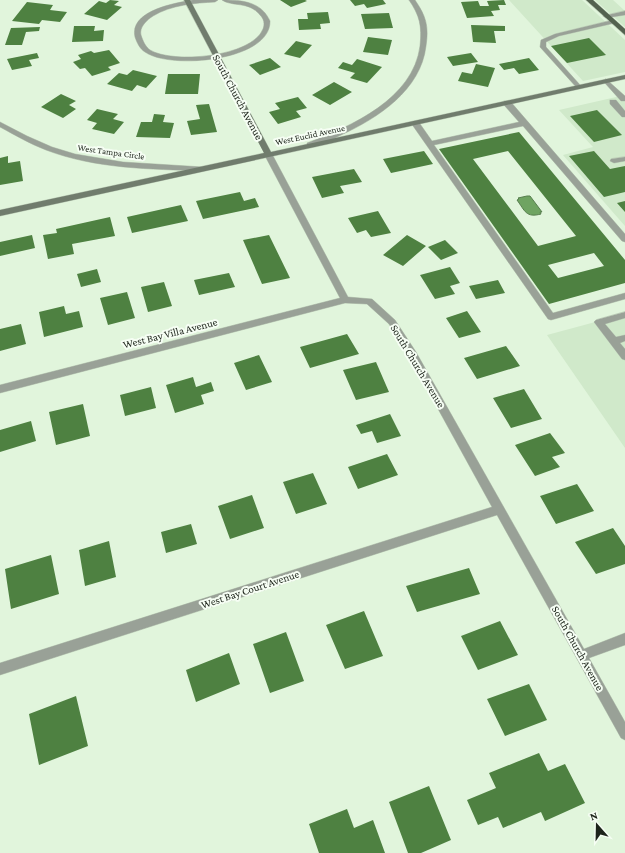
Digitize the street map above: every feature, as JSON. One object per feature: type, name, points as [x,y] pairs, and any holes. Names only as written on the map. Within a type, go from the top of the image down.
[{"type":"main road","points":[[589,0],[625,33]]},
{"type":"street","points":[[215,0],[188,1],[157,11],[145,18],[138,26],[136,36],[140,44],[150,52],[164,57],[187,58],[235,51],[260,39],[266,31],[267,21],[263,13],[242,2],[225,0]]},
{"type":"street","points":[[309,146],[333,137],[378,112],[410,82],[424,50],[423,19],[412,0]]},
{"type":"street","name":"South Church Avenue","points":[[188,1],[345,300],[368,301],[392,322],[413,355],[625,734]]},
{"type":"street","points":[[606,16],[625,12]]},
{"type":"street","points":[[579,87],[543,47],[543,41],[557,35],[613,22]]},
{"type":"street","name":"West Euclid Avenue","points":[[0,213],[625,77]]},
{"type":"street","points":[[606,81],[625,99]]},
{"type":"street","points":[[625,99],[612,102],[625,115]]},
{"type":"street","points":[[507,103],[625,239]]},
{"type":"street","points":[[415,123],[551,317],[625,296]]},
{"type":"street","points":[[430,144],[524,123]]},
{"type":"street","name":"West Tampa Circle","points":[[0,124],[22,138],[53,151],[85,160],[138,167],[203,169]]},
{"type":"street","points":[[614,161],[625,159]]},
{"type":"street","name":"West Bay Villa Avenue","points":[[0,389],[345,300]]},
{"type":"street","points":[[625,315],[599,322],[625,356]]},
{"type":"street","points":[[614,341],[625,338]]},
{"type":"street","name":"West Bay Court Avenue","points":[[0,669],[500,509]]},
{"type":"street","points":[[582,655],[625,639]]},
{"type":"shaded area","points":[[509,0],[582,0],[625,40],[625,72],[583,81]]},
{"type":"shaded area","points":[[595,0],[613,0],[625,11],[625,27]]},
{"type":"shaded area","points":[[625,95],[625,226],[563,155],[593,147],[559,110]]},
{"type":"shaded area","points":[[530,196],[542,212],[540,212],[541,214],[532,215],[526,213],[517,200],[519,199],[518,198]]},
{"type":"shaded area","points":[[625,314],[625,448],[547,335]]},
{"type":"building","points":[[110,0],[119,1],[114,5],[122,7],[107,20],[84,14],[99,1],[106,3]]},
{"type":"building","points":[[280,0],[305,0],[307,1],[291,7]]},
{"type":"building","points":[[350,0],[383,0],[386,4],[367,8],[364,4],[355,6]]},
{"type":"building","points":[[504,0],[506,5],[498,5],[500,10],[491,11],[494,16],[467,18],[461,2],[478,1],[480,6],[489,6],[487,1]]},
{"type":"building","points":[[27,2],[53,5],[50,10],[67,12],[60,22],[42,20],[39,24],[12,21]]},
{"type":"building","points":[[328,12],[330,23],[320,24],[321,29],[299,30],[298,19],[308,19],[307,13]]},
{"type":"building","points":[[389,13],[393,28],[365,29],[361,14]]},
{"type":"building","points":[[471,25],[505,26],[505,31],[494,31],[496,43],[473,42]]},
{"type":"building","points":[[74,26],[95,26],[94,31],[104,30],[103,41],[72,42]]},
{"type":"building","points":[[40,27],[39,31],[26,32],[22,45],[5,45],[11,28]]},
{"type":"building","points":[[368,37],[392,40],[388,55],[363,52]]},
{"type":"building","points":[[589,38],[606,55],[567,63],[551,46]]},
{"type":"building","points":[[296,41],[312,45],[300,58],[284,54]]},
{"type":"building","points":[[109,50],[120,63],[108,67],[111,70],[92,76],[85,68],[80,69],[73,62],[81,59],[78,55],[91,51],[94,53]]},
{"type":"building","points":[[37,53],[39,58],[29,60],[32,66],[12,70],[7,59]]},
{"type":"building","points":[[471,53],[478,62],[453,66],[447,57]]},
{"type":"building","points":[[270,58],[281,67],[260,75],[249,65]]},
{"type":"building","points":[[529,58],[539,70],[519,74],[514,68],[504,70],[499,64]]},
{"type":"building","points":[[357,59],[382,67],[367,83],[350,78],[355,73],[338,68],[343,62],[352,65]]},
{"type":"building","points":[[476,64],[495,68],[488,87],[458,81],[462,72],[472,74]]},
{"type":"building","points":[[133,70],[157,76],[146,88],[137,85],[132,91],[107,84],[119,73],[127,75]]},
{"type":"building","points":[[168,74],[200,74],[198,94],[165,94]]},
{"type":"building","points":[[334,82],[352,92],[330,105],[312,95]]},
{"type":"building","points":[[61,94],[76,101],[69,105],[76,109],[63,118],[41,107]]},
{"type":"building","points":[[298,97],[307,108],[296,111],[301,117],[278,124],[269,112],[280,109],[275,103]]},
{"type":"building","points":[[209,104],[217,132],[191,135],[187,121],[200,119],[196,105]]},
{"type":"building","points":[[97,109],[118,114],[113,119],[124,122],[114,134],[92,129],[97,123],[87,120]]},
{"type":"building","points":[[597,110],[622,135],[594,142],[570,116]]},
{"type":"building","points":[[154,114],[165,115],[163,122],[174,123],[170,138],[136,137],[141,122],[152,122]]},
{"type":"building","points":[[519,132],[625,260],[625,283],[549,304],[439,149]],"holes":[[[508,151],[576,236],[538,246],[473,159]],[[594,253],[604,266],[558,278],[548,265]]]},
{"type":"building","points":[[424,151],[433,164],[391,173],[383,159]]},
{"type":"building","points":[[594,151],[610,169],[625,166],[625,192],[604,197],[569,156]]},
{"type":"building","points":[[8,156],[8,163],[20,161],[23,181],[0,185],[0,158]]},
{"type":"building","points":[[354,169],[362,182],[340,186],[344,193],[322,198],[312,177]]},
{"type":"building","points":[[240,192],[244,201],[255,198],[259,207],[203,219],[196,201]]},
{"type":"building","points":[[625,201],[625,212],[617,203]]},
{"type":"building","points":[[181,205],[188,221],[132,233],[127,217]]},
{"type":"building","points":[[378,211],[391,233],[371,237],[366,230],[357,233],[348,218]]},
{"type":"building","points":[[110,217],[115,236],[72,244],[74,254],[48,259],[43,235],[57,233],[56,229]]},
{"type":"building","points":[[32,235],[35,248],[0,256],[0,242]]},
{"type":"building","points":[[269,235],[290,278],[262,284],[243,240]]},
{"type":"building","points":[[407,235],[426,246],[403,266],[383,255]]},
{"type":"building","points":[[445,240],[458,253],[441,260],[428,247]]},
{"type":"building","points":[[450,267],[460,283],[450,286],[455,294],[435,299],[420,275]]},
{"type":"building","points":[[97,269],[101,282],[81,287],[77,274]]},
{"type":"building","points":[[229,273],[235,287],[199,295],[194,280]]},
{"type":"building","points":[[498,280],[505,293],[476,299],[469,286]]},
{"type":"building","points":[[164,282],[172,306],[148,312],[141,287]]},
{"type":"building","points":[[127,292],[135,318],[108,325],[100,298]]},
{"type":"building","points":[[64,306],[66,314],[79,311],[83,327],[44,337],[39,312]]},
{"type":"building","points":[[467,311],[481,332],[459,338],[446,318]]},
{"type":"building","points":[[21,324],[26,344],[0,351],[0,329]]},
{"type":"building","points":[[347,334],[359,354],[310,368],[300,347]]},
{"type":"building","points":[[506,346],[520,366],[477,379],[464,358]]},
{"type":"building","points":[[259,355],[272,382],[246,390],[234,363]]},
{"type":"building","points":[[376,362],[389,392],[356,400],[343,370]]},
{"type":"building","points":[[193,377],[196,387],[211,382],[214,391],[201,395],[204,404],[175,413],[166,385]]},
{"type":"building","points":[[151,387],[156,408],[125,416],[120,395]]},
{"type":"building","points":[[524,389],[542,419],[511,428],[493,398]]},
{"type":"building","points":[[83,404],[90,436],[56,445],[49,412]]},
{"type":"building","points":[[390,414],[401,436],[377,443],[372,431],[361,434],[356,425]]},
{"type":"building","points":[[31,421],[36,441],[0,452],[0,430]]},
{"type":"building","points":[[550,433],[565,453],[552,457],[560,467],[535,476],[515,445]]},
{"type":"building","points":[[387,454],[398,475],[358,489],[348,467]]},
{"type":"building","points":[[313,473],[327,504],[296,514],[283,482]]},
{"type":"building","points":[[577,484],[594,511],[556,524],[540,496]]},
{"type":"building","points":[[252,495],[264,528],[230,539],[218,506]]},
{"type":"building","points":[[191,524],[197,544],[166,553],[161,532]]},
{"type":"building","points":[[613,528],[625,546],[625,564],[596,574],[575,542]]},
{"type":"building","points":[[109,541],[116,577],[85,586],[79,550]]},
{"type":"building","points":[[51,555],[59,594],[11,609],[5,569]]},
{"type":"building","points":[[469,568],[480,594],[417,612],[406,586]]},
{"type":"building","points":[[364,611],[383,656],[345,669],[326,625]]},
{"type":"building","points":[[500,621],[518,655],[478,670],[461,636]]},
{"type":"building","points":[[286,632],[304,681],[270,693],[253,644]]},
{"type":"building","points":[[229,653],[240,684],[196,702],[186,670]]},
{"type":"building","points":[[529,684],[547,720],[505,736],[487,699]]},
{"type":"building","points":[[76,696],[88,746],[39,765],[29,714]]},
{"type":"building","points":[[539,753],[548,771],[565,764],[585,803],[545,821],[541,812],[503,828],[498,817],[478,825],[467,800],[496,788],[489,773]]},
{"type":"building","points":[[429,786],[451,840],[421,853],[408,853],[389,802]]},
{"type":"building","points":[[347,809],[354,828],[373,820],[385,853],[319,853],[309,824]]}]
